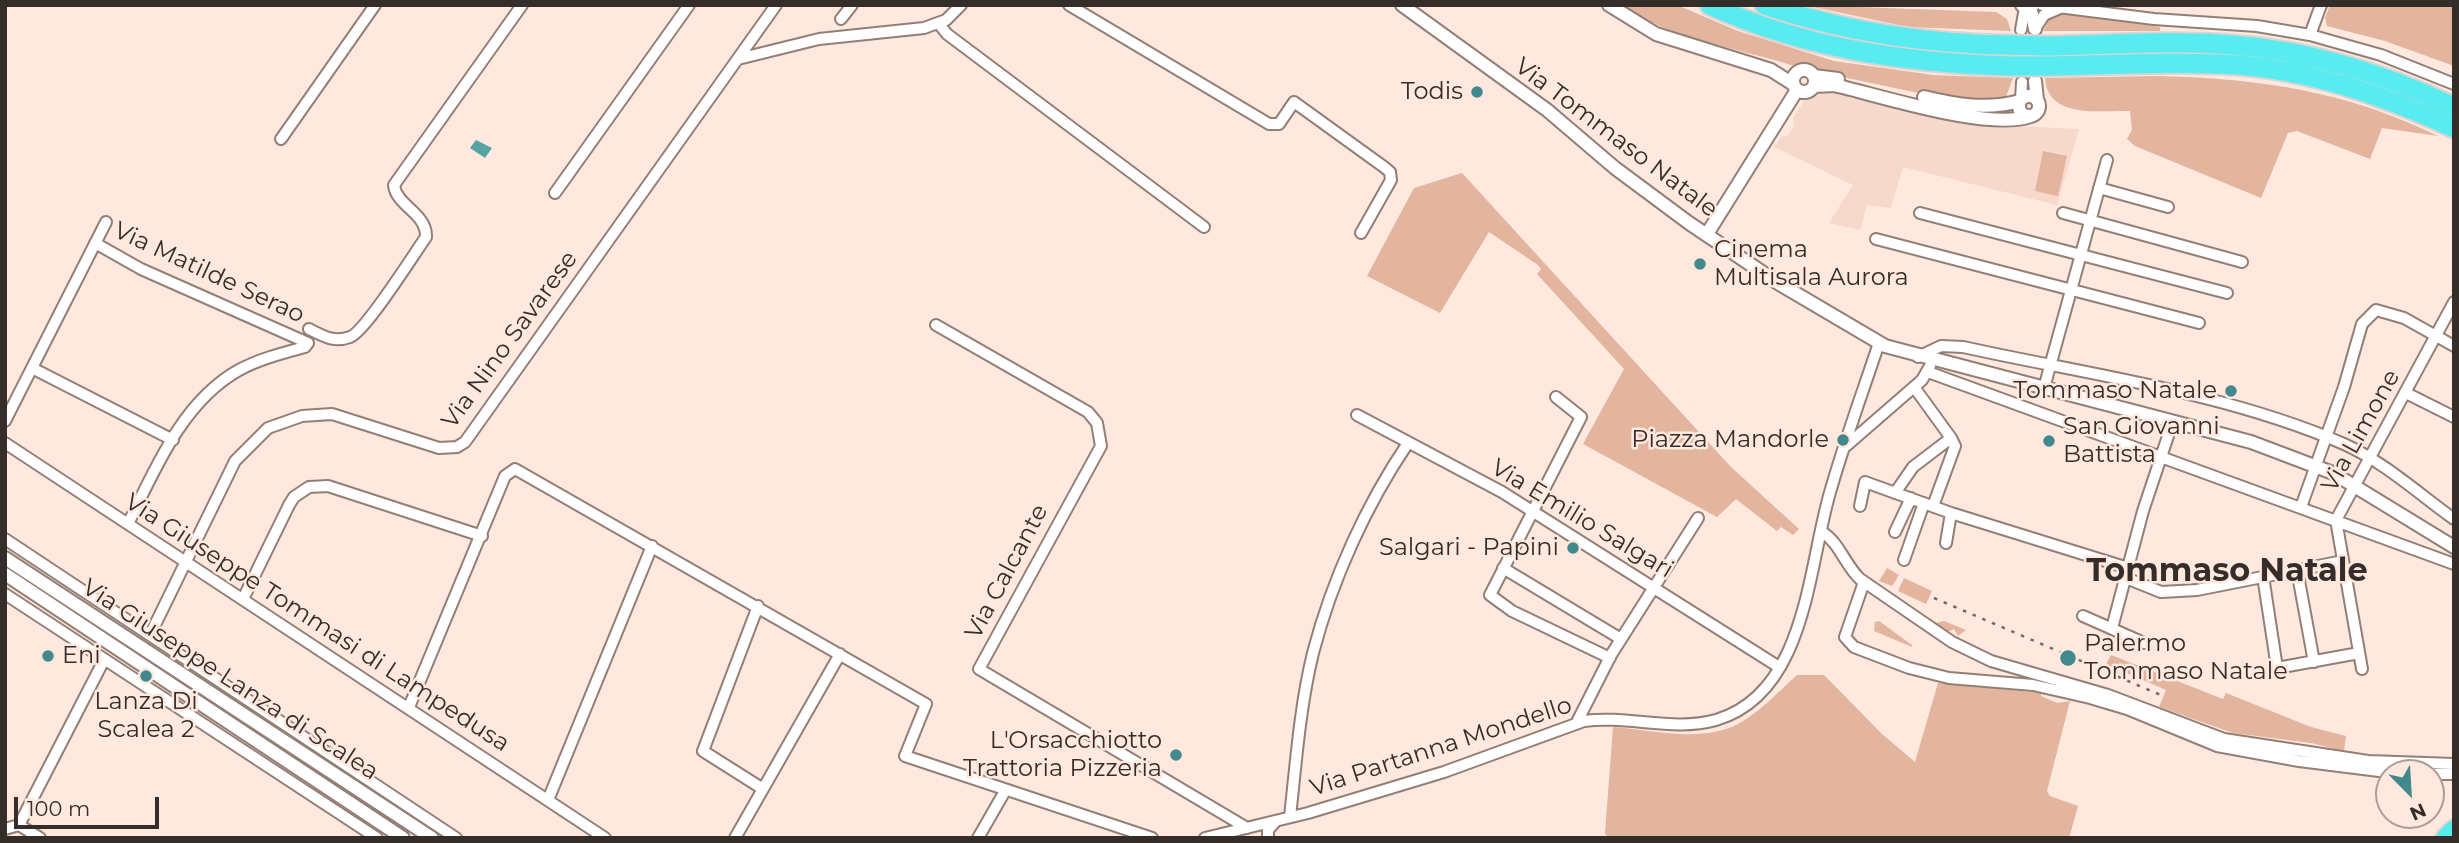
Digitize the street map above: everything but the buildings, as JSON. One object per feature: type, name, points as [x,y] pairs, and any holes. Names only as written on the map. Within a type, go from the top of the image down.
[{"type":"highway","points":[[1710,5],[1790,36],[1839,47],[2028,74],[2189,64],[2271,69],[2366,92],[2454,128]]},
{"type":"highway","points":[[1765,5],[1862,32],[1965,44],[2040,38],[2260,48],[2356,68],[2454,107]]},
{"type":"highway","points":[[2446,838],[2454,830]]},
{"type":"street","points":[[281,139],[375,5]]},
{"type":"street","points":[[128,524],[194,407],[218,384],[255,362],[306,347],[308,335],[339,340],[358,333],[426,237],[424,222],[395,193],[394,185],[522,5]]},
{"type":"street","points":[[555,193],[689,5]]},
{"type":"street","name":"Via Nino Savarese","points":[[151,633],[235,461],[268,428],[302,416],[332,414],[439,448],[448,449],[465,442],[776,5]]},
{"type":"street","points":[[841,19],[852,5]]},
{"type":"street","points":[[738,58],[819,39],[939,24],[961,5]]},
{"type":"street","points":[[1069,5],[1269,124],[1279,124],[1294,102],[1390,172],[1389,186],[1361,233]]},
{"type":"street","name":"Via Tommaso Natale","points":[[1402,5],[1464,48],[1546,110],[1615,168],[1707,234],[1778,283],[1879,343],[1918,357],[1930,367],[2043,388],[2251,442],[2314,464],[2354,485],[2454,547]]},
{"type":"street","points":[[1609,5],[1656,34],[1771,69],[1795,87],[1809,91],[1814,81]]},
{"type":"street","points":[[2310,34],[2321,5]]},
{"type":"street","points":[[2025,7],[2066,7],[2154,19],[2257,26],[2310,34],[2381,55],[2454,84]]},
{"type":"street","points":[[2025,7],[2040,38]]},
{"type":"street","points":[[2016,38],[2025,7]]},
{"type":"street","points":[[2040,38],[2044,15],[2066,7]]},
{"type":"street","points":[[939,24],[947,34],[1204,227]]},
{"type":"street","points":[[1707,234],[1795,87],[1793,76],[1801,69],[1809,70],[1814,81]]},
{"type":"street","points":[[1814,81],[1981,118],[2014,121],[2031,116],[2038,109],[2028,74]]},
{"type":"street","points":[[2028,74],[2021,100],[2022,113],[2031,116]]},
{"type":"street","points":[[1814,81],[1960,105],[2001,106],[2030,96],[2037,100]]},
{"type":"street","points":[[2043,388],[2107,160]]},
{"type":"street","points":[[2099,188],[2168,207]]},
{"type":"street","points":[[1920,213],[2227,293]]},
{"type":"street","points":[[2063,213],[2242,262]]},
{"type":"street","points":[[5,421],[106,222]]},
{"type":"street","points":[[1876,239],[2199,323]]},
{"type":"street","name":"Via Matilde Serao","points":[[95,243],[141,269],[308,335]]},
{"type":"street","name":"Via Limone","points":[[2362,668],[2336,520],[2454,302]]},
{"type":"street","points":[[2301,507],[2314,464],[2344,387],[2362,324],[2376,310],[2404,318],[2454,346]]},
{"type":"street","name":"Via Calcante","points":[[936,325],[1088,412],[1097,423],[1101,446],[979,669],[1247,828]]},
{"type":"street","points":[[1844,448],[1879,343]]},
{"type":"street","points":[[1918,357],[1941,346],[1964,346],[2194,396],[2259,413],[2324,437],[2370,458],[2454,519]]},
{"type":"street","points":[[1844,448],[1914,387],[1930,367],[2454,564]]},
{"type":"street","points":[[32,368],[173,440]]},
{"type":"street","points":[[1904,560],[1955,446],[1914,387]]},
{"type":"street","points":[[2406,393],[2454,417]]},
{"type":"street","points":[[1556,397],[1581,417],[1531,510],[1490,595],[1512,611],[1610,658]]},
{"type":"street","name":"Via Emilio Salgari","points":[[1357,415],[1531,510],[1779,667]]},
{"type":"street","points":[[2112,628],[2173,421]]},
{"type":"street","points":[[1895,493],[1913,467],[1951,438]]},
{"type":"street","name":"Via Giuseppe Tommasi di Lampedusa","points":[[5,443],[605,838]]},
{"type":"street","points":[[1290,817],[1302,714],[1325,614],[1363,520],[1408,443]]},
{"type":"street","name":"Via Partanna Mondello","points":[[1205,838],[1276,821],[1444,772],[1576,724],[1607,719],[1684,723],[1715,720],[1752,700],[1779,667],[1799,623],[1819,548],[1830,492],[1844,448]]},
{"type":"street","points":[[409,707],[509,471],[519,470],[926,705],[905,756],[1152,838]]},
{"type":"street","points":[[1860,506],[1865,482],[2127,573],[2161,592],[2197,590],[2343,561]]},
{"type":"street","points":[[243,599],[289,505],[309,486],[328,486],[361,495],[482,536]]},
{"type":"street","points":[[1895,532],[1911,498]]},
{"type":"street","points":[[1945,543],[1951,513]]},
{"type":"street","points":[[1576,724],[1621,639],[1698,518]]},
{"type":"street","points":[[1822,532],[1832,540],[1841,556],[1864,582],[1952,642],[1991,661],[2108,695],[2224,739],[2368,761],[2454,764]]},
{"type":"street","points":[[5,539],[151,633],[456,838]]},
{"type":"street","points":[[548,800],[652,546]]},
{"type":"street","points":[[1819,548],[1841,556]]},
{"type":"street","name":"Via Giuseppe Lanza di Scalea","points":[[5,558],[432,838]]},
{"type":"street","points":[[1503,568],[1621,639]]},
{"type":"street","points":[[2297,570],[2314,662]]},
{"type":"street","name":"Via Giuseppe Lanza di Scalea","points":[[5,575],[403,838]]},
{"type":"street","points":[[2263,576],[2277,668],[2359,653]]},
{"type":"street","points":[[1864,582],[1845,637],[1854,646],[1900,665],[1948,678],[2016,682],[2090,698],[2127,709],[2196,739],[2244,752],[2375,770]]},
{"type":"street","name":"Via Giuseppe Lanza di Scalea","points":[[5,594],[377,838]]},
{"type":"street","points":[[758,606],[703,751],[763,789]]},
{"type":"street","points":[[2083,616],[2144,643]]},
{"type":"street","points":[[735,838],[840,654]]},
{"type":"street","points":[[5,829],[19,825],[104,660]]},
{"type":"street","points":[[978,838],[1005,791]]},
{"type":"street","points":[[1268,838],[1268,830],[1276,821]]},
{"type":"street","points":[[19,825],[40,838]]},
{"type":"shaded area","points":[[1620,5],[1677,5],[1738,31],[1834,61],[1933,75],[2013,78],[2005,99],[1961,102],[1819,72],[1806,66],[1794,66],[1683,35]]},
{"type":"shaded area","points":[[1804,5],[1996,12],[2007,19],[2011,31],[1908,27]]},
{"type":"shaded area","points":[[2330,5],[2454,5],[2454,66],[2385,41],[2327,26],[2325,18]]},
{"type":"shaded area","points":[[2063,13],[2160,27],[2160,31],[2043,31],[2048,21]]},
{"type":"shaded area","points":[[2160,76],[2234,80],[2303,90],[2370,108],[2438,136],[2382,128],[2370,159],[2297,131],[2288,133],[2261,198],[2135,146],[2127,139],[2132,130],[2130,111],[2091,111],[2065,107],[2055,101],[2048,91],[2045,78]]},
{"type":"shaded area","points":[[1829,89],[1993,125],[2079,129],[2057,205],[1903,167],[1891,208],[1867,205],[1860,230],[1829,223],[1853,185],[1774,147],[1794,126],[1793,118],[1805,99]]},
{"type":"shaded area","points":[[2043,151],[2067,156],[2058,196],[2035,191]]},
{"type":"shaded area","points":[[1462,173],[1731,467],[1799,529],[1793,535],[1781,527],[1777,531],[1736,499],[1717,517],[1583,444],[1624,369],[1537,274],[1541,269],[1538,265],[1489,232],[1440,313],[1367,276],[1414,188]]},
{"type":"shaded area","points":[[1887,568],[1899,575],[1892,586],[1879,581]]},
{"type":"shaded area","points":[[1904,578],[1932,591],[1926,604],[1898,591]]},
{"type":"shaded area","points":[[1879,621],[1912,647],[1874,631],[1875,622]]},
{"type":"shaded area","points":[[1944,621],[1966,630],[1958,636],[1954,629],[1946,633],[1932,624]]},
{"type":"shaded area","points":[[2111,655],[2223,699],[2226,693],[2311,727],[2346,736],[2344,751],[2311,743],[2233,733],[2159,707],[2166,690],[2106,664]]},
{"type":"shaded area","points":[[1797,675],[1824,675],[1882,734],[1915,762],[1938,683],[2041,693],[2041,696],[2057,703],[2070,701],[2047,791],[2050,796],[2078,806],[2069,838],[1608,838],[1605,833],[1613,727],[1676,734],[1724,730],[1754,714]]},
{"type":"water","points":[[476,140],[492,148],[485,158],[470,148]]},
{"type":"railway","points":[[1934,598],[2163,696]]},
{"type":"place","name":"Todis","points":[[1477,92]]},
{"type":"place","name":"Cinema Multisala Aurora","points":[[1700,264]]},
{"type":"place","name":"Tommaso Natale","points":[[2231,391]]},
{"type":"place","name":"Piazza Mandorle","points":[[1843,440]]},
{"type":"place","name":"San Giovanni Battista","points":[[2049,441]]},
{"type":"place","name":"Salgari - Papini","points":[[1573,548]]},
{"type":"place","name":"Eni","points":[[48,656]]},
{"type":"place","name":"Palermo Tommaso Natale","points":[[2068,658]]},
{"type":"place","name":"Lanza Di Scalea 2","points":[[146,676]]},
{"type":"place","name":"L'Orsacchiotto Trattoria Pizzeria","points":[[1176,755]]},
{"type":"district","name":"Tommaso Natale","points":[[2227,572]]}]
